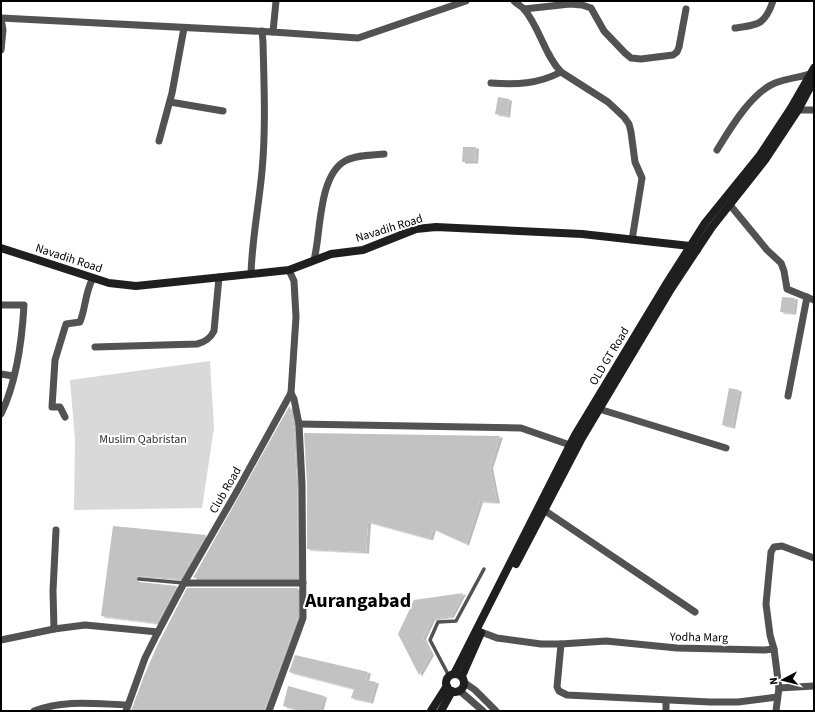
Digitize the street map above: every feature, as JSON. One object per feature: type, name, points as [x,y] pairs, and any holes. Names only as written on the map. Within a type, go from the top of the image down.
[{"type":"main road","name":"OLD GT Road","points":[[458,677],[570,444],[694,248],[765,160],[798,110],[813,74]]},
{"type":"main road","name":"OLD GT Road","points":[[479,631],[600,409],[694,248],[705,223],[760,155],[813,74]]},
{"type":"main road","name":"Navadih Road","points":[[1,248],[108,283],[136,286],[289,270],[332,254],[363,250],[416,230],[436,227],[582,234],[694,248]]},
{"type":"main road","points":[[441,711],[458,677]]},
{"type":"main road","points":[[453,689],[446,681],[458,677]]},
{"type":"main road","points":[[431,711],[453,689]]},
{"type":"street","points":[[273,32],[276,1]]},
{"type":"street","points":[[1,50],[3,30],[1,19],[262,31],[358,38],[466,1]]},
{"type":"street","points":[[514,1],[524,9],[541,37],[554,66],[608,102],[624,117],[629,124],[636,162],[642,178],[632,240]]},
{"type":"street","points":[[735,28],[760,24],[766,17],[773,1]]},
{"type":"street","points":[[524,9],[570,4],[582,5],[591,8],[604,31],[625,53],[631,58],[641,60],[673,55],[677,52],[686,9]]},
{"type":"street","points":[[160,141],[170,102],[184,28]]},
{"type":"street","points":[[251,274],[264,140],[262,31]]},
{"type":"street","points":[[491,83],[525,84],[541,80],[561,72]]},
{"type":"street","points":[[717,150],[736,119],[761,92],[775,83],[813,74]]},
{"type":"street","points":[[170,102],[223,110]]},
{"type":"street","points":[[798,110],[814,110]]},
{"type":"street","points":[[314,260],[317,250],[320,211],[324,194],[336,168],[353,158],[384,154]]},
{"type":"street","points":[[730,205],[767,250],[781,263],[787,289],[811,298],[788,396]]},
{"type":"street","name":"Club Road","points":[[127,708],[145,658],[158,632],[184,583],[238,491],[291,393],[296,317],[294,281],[289,270]]},
{"type":"street","points":[[95,347],[196,344],[204,342],[210,338],[214,331],[219,277]]},
{"type":"street","points":[[65,417],[60,407],[52,407],[55,360],[66,324],[80,322],[84,312],[84,300],[88,286],[93,278]]},
{"type":"street","points":[[1,305],[24,305],[22,341],[9,394],[1,414]]},
{"type":"street","points":[[1,374],[13,376]]},
{"type":"street","points":[[269,711],[304,618],[302,484],[299,424],[294,399],[291,393]]},
{"type":"street","points":[[600,409],[726,448]]},
{"type":"street","points":[[299,424],[521,428],[570,444]]},
{"type":"street","points":[[544,510],[695,612]]},
{"type":"street","points":[[54,629],[53,591],[56,530]]},
{"type":"street","points":[[776,711],[779,688],[766,604],[771,552],[774,547],[782,546],[814,558]]},
{"type":"street","points":[[184,583],[303,583]]},
{"type":"street","points":[[1,640],[54,629],[86,625],[158,632]]},
{"type":"street","name":"Yodha Marg","points":[[479,631],[497,638],[525,643],[561,644],[606,641],[676,648],[774,649]]},
{"type":"street","points":[[561,644],[557,687],[559,691],[567,695],[666,701],[738,702],[778,697]]},
{"type":"street","points":[[458,677],[475,690],[496,711]]},
{"type":"street","points":[[779,688],[814,686]]},
{"type":"street","points":[[453,689],[483,711]]},
{"type":"street","points":[[666,701],[666,711]]},
{"type":"street","points":[[34,711],[54,704],[65,703],[127,708]]},
{"type":"lane","points":[[458,677],[430,640],[438,622],[456,621],[484,569]]},
{"type":"lane","points":[[139,579],[184,583]]},
{"type":"green space","name":"Muslim Qabristan","points":[[210,361],[214,428],[202,508],[74,510],[75,440],[70,380]]},
{"type":"building","points":[[498,97],[509,99],[507,116],[495,114]]},
{"type":"building","points":[[463,147],[476,147],[475,162],[462,162]]},
{"type":"building","points":[[782,297],[795,298],[793,313],[780,312]]},
{"type":"building","points":[[729,388],[739,390],[732,427],[722,425]]},
{"type":"building","points":[[290,405],[294,432],[297,484],[298,578],[193,578]]},
{"type":"building","points":[[304,433],[500,436],[490,467],[497,502],[480,501],[466,544],[433,529],[430,539],[368,522],[366,552],[307,549],[307,484]]},
{"type":"building","points":[[113,526],[206,535],[180,579],[136,577],[136,581],[139,582],[177,586],[157,623],[101,616]]},
{"type":"building","points":[[187,588],[298,588],[298,617],[264,711],[131,711],[157,646]]},
{"type":"building","points":[[463,593],[451,616],[432,619],[423,638],[431,654],[419,675],[398,634],[414,600]]},
{"type":"building","points":[[295,655],[368,672],[366,680],[376,682],[370,702],[351,698],[354,689],[289,672]]},
{"type":"building","points":[[288,686],[324,696],[320,711],[301,711],[283,706]]},
{"type":"district","name":"Aurangabad","points":[[358,600]]}]
